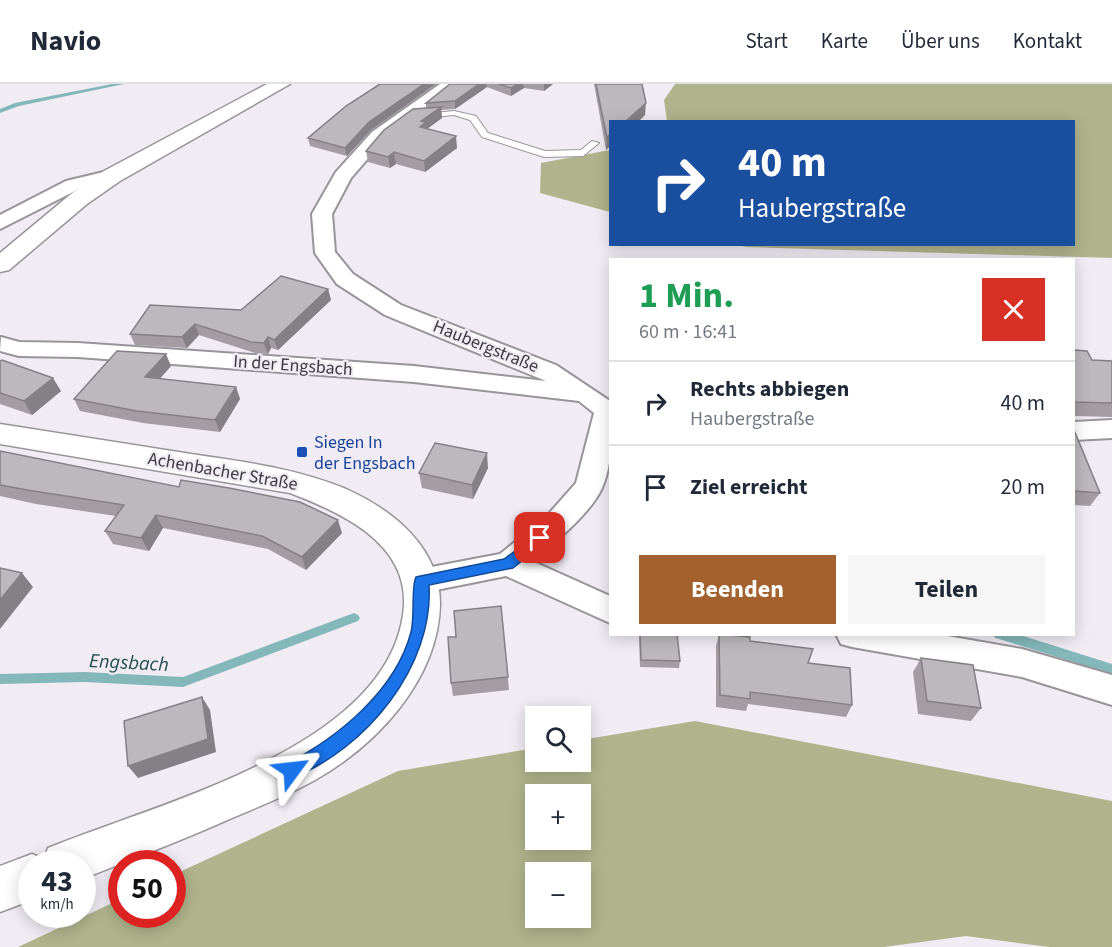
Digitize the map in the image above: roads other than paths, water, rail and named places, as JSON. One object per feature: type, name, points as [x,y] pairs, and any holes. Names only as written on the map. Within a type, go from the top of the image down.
[{"type":"main road","points":[[0,265],[79,199],[112,176],[281,84]]},
{"type":"main road","name":"Achenbacher Straße","points":[[0,434],[294,482],[339,497],[379,524],[405,548],[421,581],[423,607],[418,633],[407,661],[385,696],[367,716],[337,741],[310,761],[274,778],[96,851]]},
{"type":"main road","points":[[0,889],[18,882]]},
{"type":"street","name":"Haubergstraße","points":[[452,84],[378,136],[343,176],[322,214],[324,253],[345,279],[393,310],[547,371],[601,405]]},
{"type":"street","points":[[0,223],[73,185],[112,176]]},
{"type":"street","name":"In der Engsbach","points":[[1,344],[19,349],[78,350],[414,374],[601,405]]},
{"type":"street","points":[[421,581],[508,564],[556,525],[589,487],[601,405]]},
{"type":"street","points":[[1075,430],[1112,429]]},
{"type":"street","points":[[508,564],[609,610]]},
{"type":"street","points":[[864,636],[1022,663],[1112,690]]},
{"type":"lane","points":[[404,117],[454,113],[473,118],[485,135],[543,154],[583,153],[595,143]]},
{"type":"waterway","points":[[0,111],[17,104],[121,84]]},
{"type":"waterway","name":"Engsbach","points":[[0,679],[85,677],[183,682],[354,618]]},
{"type":"waterway","name":"Engsbach","points":[[1005,636],[1112,669]]},
{"type":"place","name":"Siegen In der Engsbach","points":[[302,452]]}]
